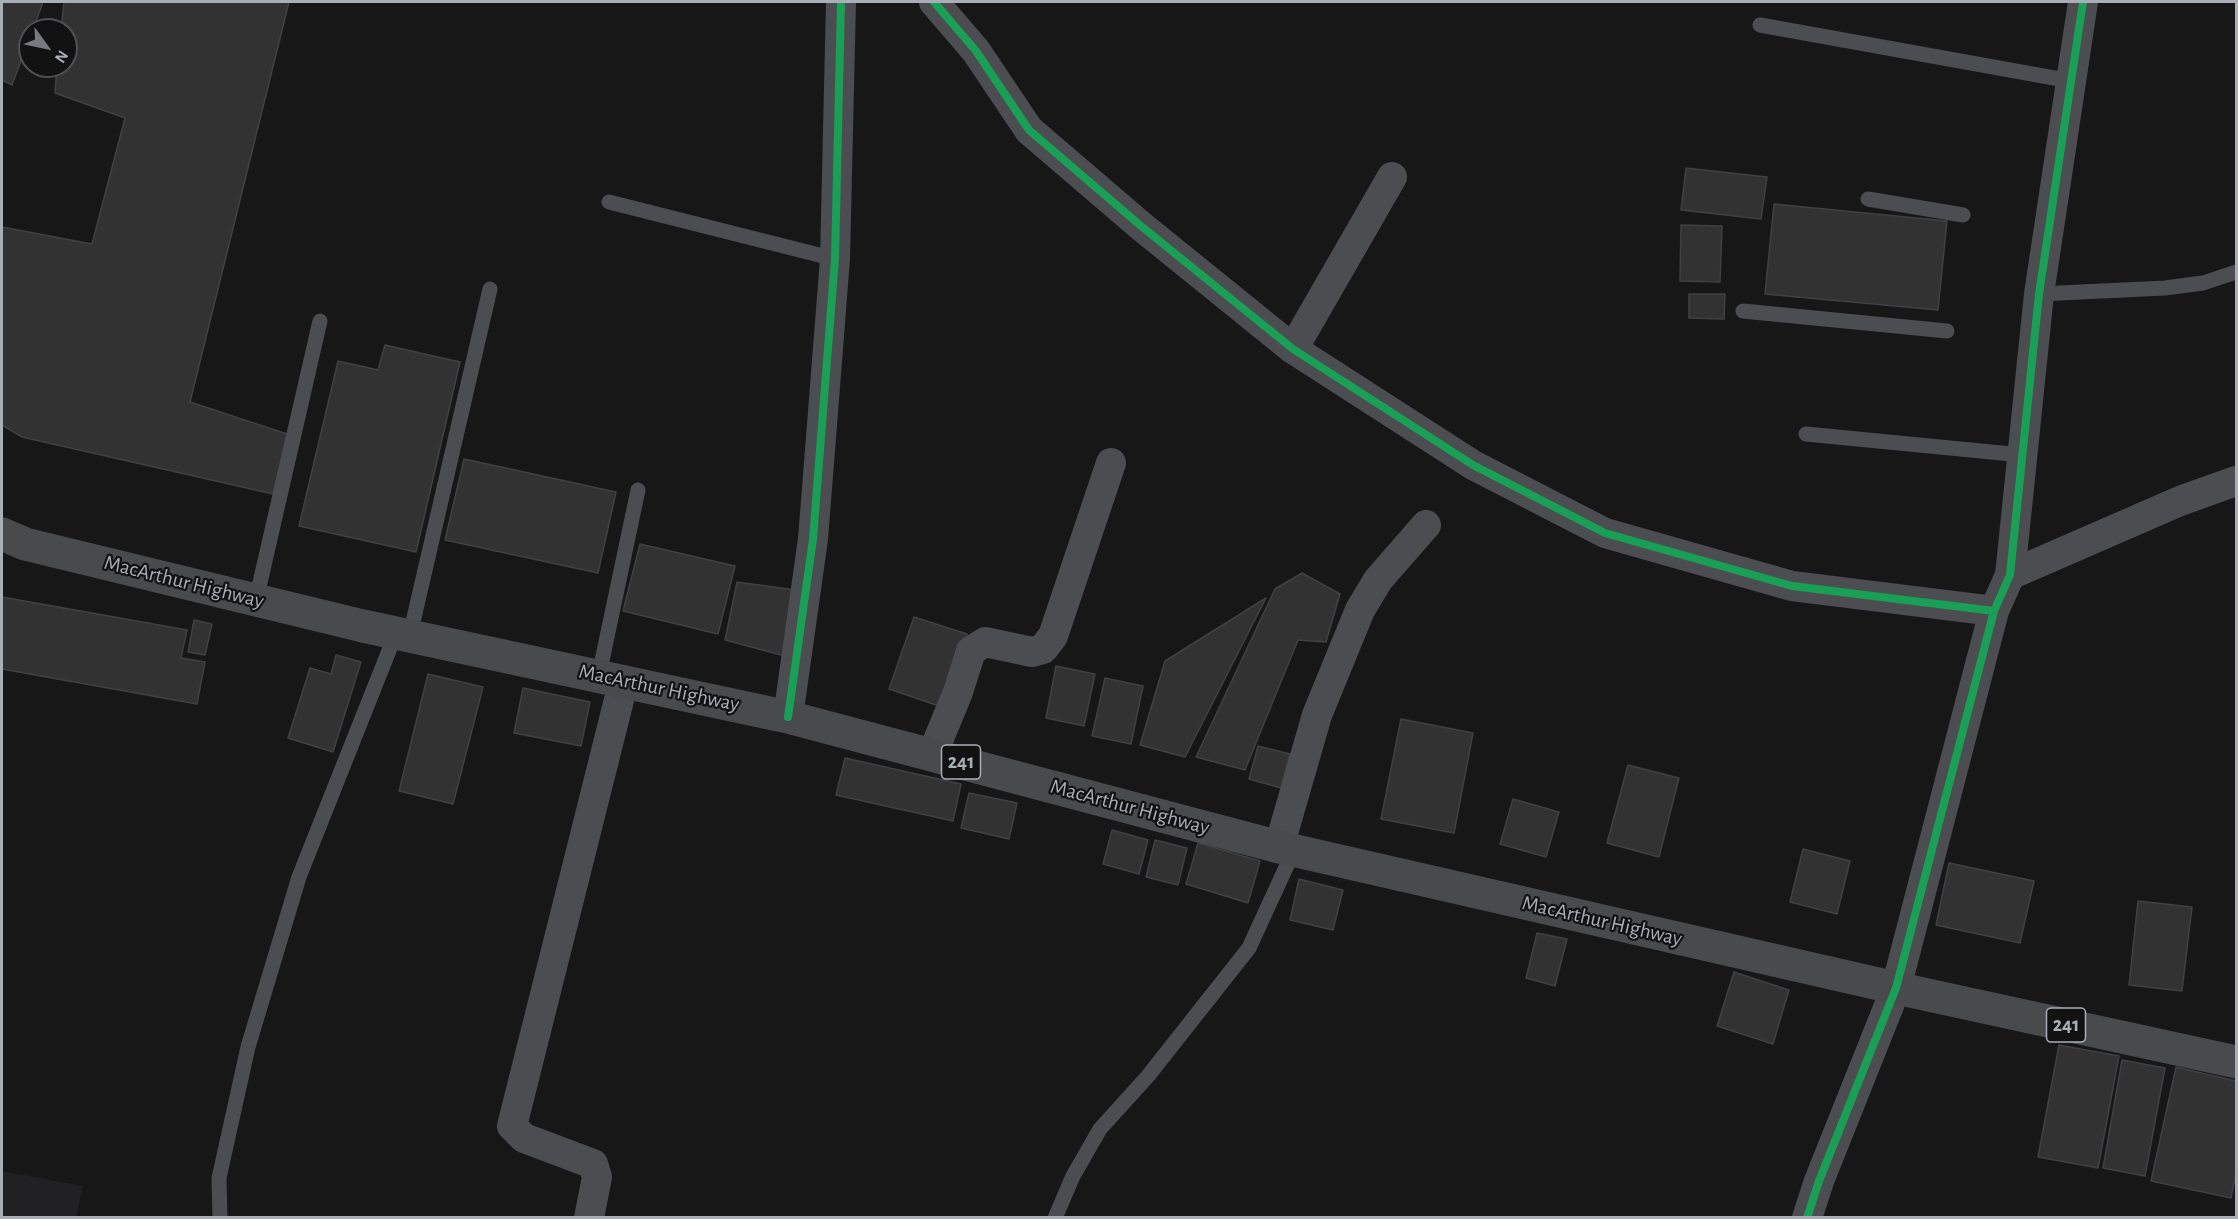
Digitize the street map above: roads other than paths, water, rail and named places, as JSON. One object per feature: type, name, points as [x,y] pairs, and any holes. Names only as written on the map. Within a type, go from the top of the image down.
[{"type":"main road","name":"MacArthur Highway","points":[[9,541],[403,634],[611,677],[788,717],[1286,848],[1896,988],[2236,1062]]},
{"type":"street","points":[[788,717],[813,539],[835,259],[841,2]]},
{"type":"street","points":[[934,2],[976,51],[1029,130],[1150,233],[1293,349],[1473,465],[1605,533],[1792,586],[1994,611]]},
{"type":"street","points":[[1807,1218],[1818,1181],[1896,988],[1994,611],[2010,575],[2039,294],[2083,2]]},
{"type":"street","points":[[1293,349],[1392,177]]},
{"type":"street","points":[[932,754],[958,692],[971,651],[985,642],[1032,652],[1042,650],[1053,636],[1111,463]]},
{"type":"street","points":[[2010,575],[2180,501],[2236,481]]},
{"type":"street","points":[[1286,848],[1317,715],[1360,610],[1378,580],[1426,525]]},
{"type":"street","points":[[589,1218],[597,1177],[593,1164],[524,1138],[512,1126],[611,677]]},
{"type":"lane","points":[[1760,25],[2071,81]]},
{"type":"lane","points":[[1868,199],[1963,215]]},
{"type":"lane","points":[[609,202],[835,259]]},
{"type":"lane","points":[[2039,294],[2165,288],[2203,283],[2236,272]]},
{"type":"lane","points":[[220,1218],[219,1178],[248,1047],[299,877],[403,634],[490,289]]},
{"type":"lane","points":[[1743,311],[1947,331]]},
{"type":"lane","points":[[256,600],[320,321]]},
{"type":"lane","points":[[1806,434],[2022,455]]},
{"type":"lane","points":[[611,677],[638,490]]},
{"type":"lane","points":[[1055,1218],[1073,1176],[1100,1129],[1148,1076],[1249,948],[1286,848]]}]
